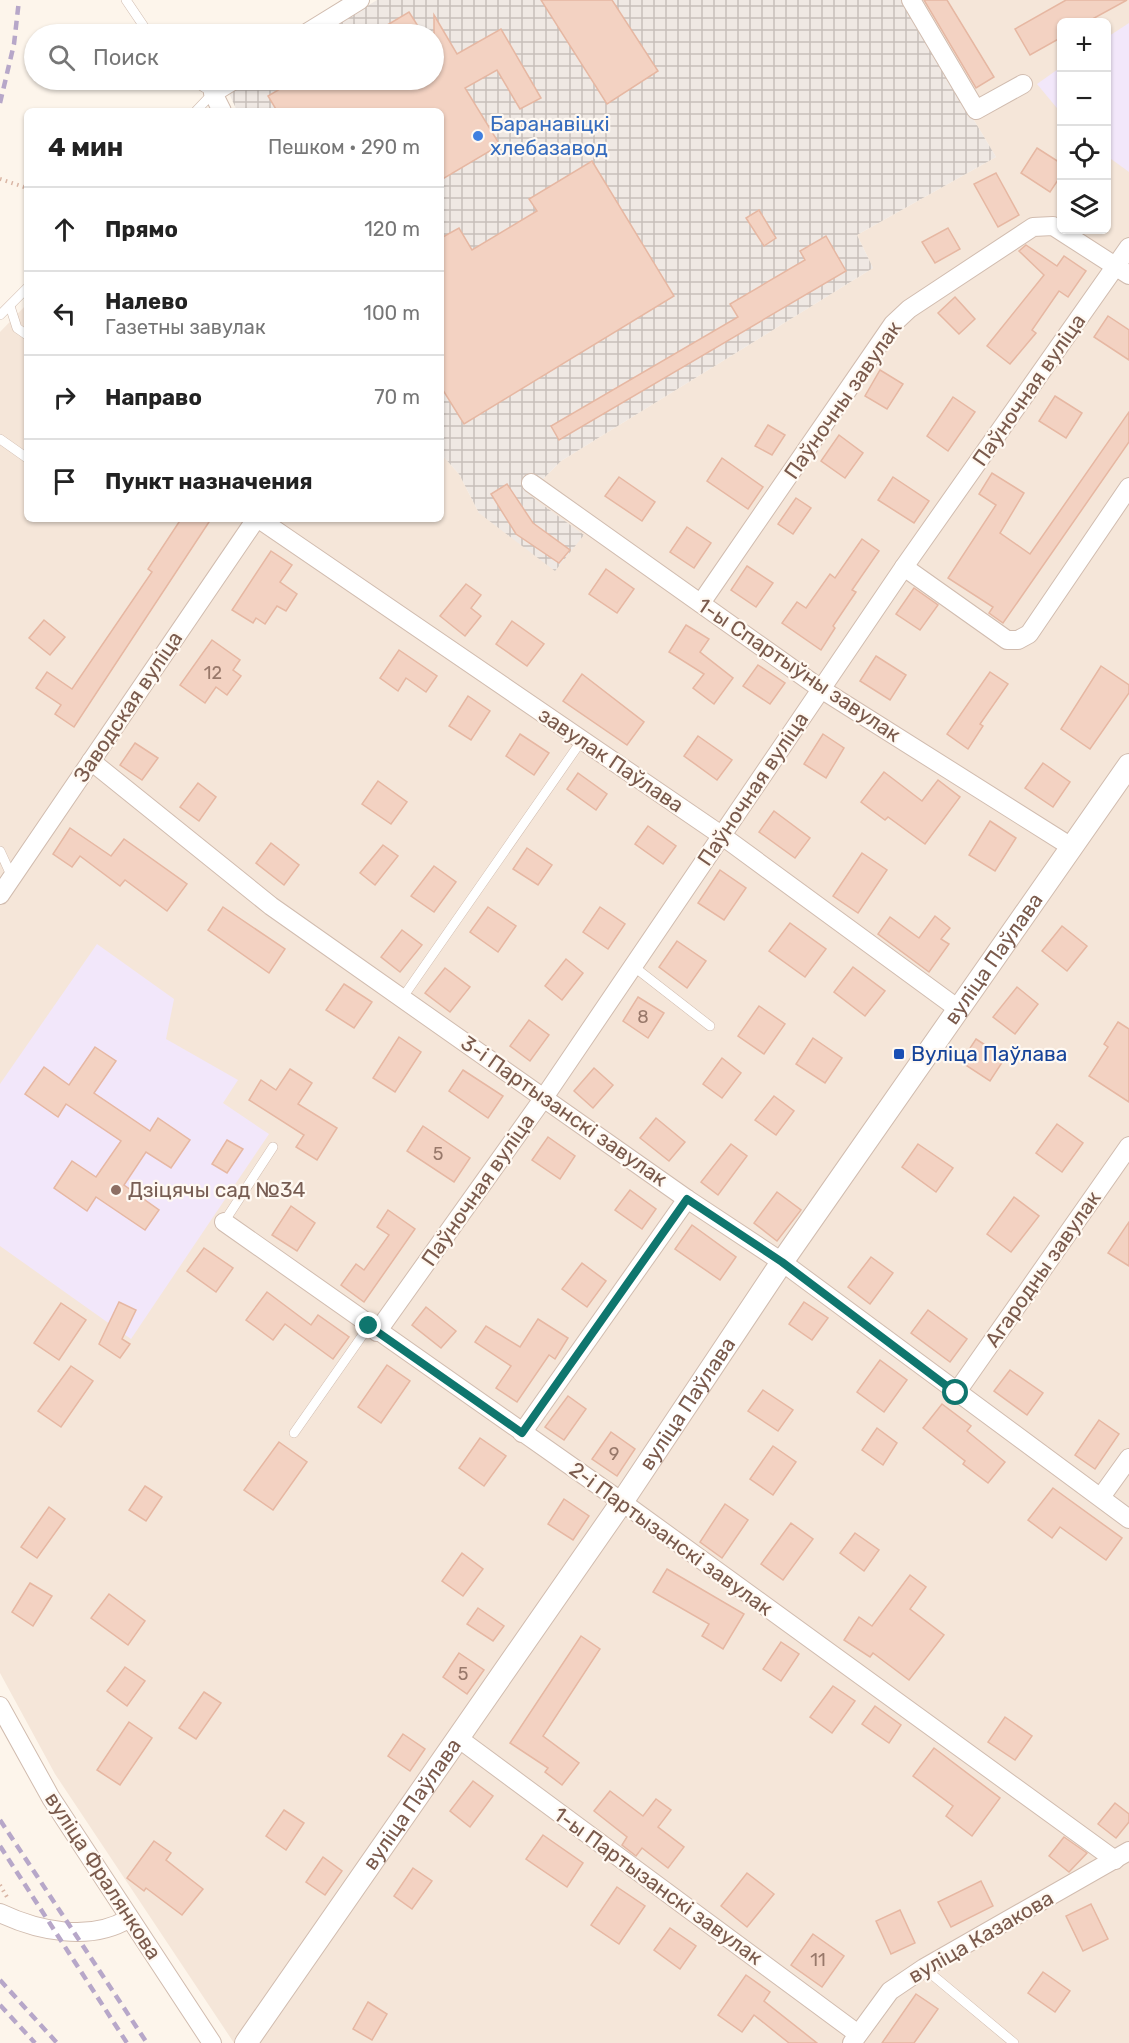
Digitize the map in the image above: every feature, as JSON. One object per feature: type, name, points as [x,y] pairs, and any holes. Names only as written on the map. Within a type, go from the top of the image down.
[{"type":"street","points":[[321,24],[360,0]]},
{"type":"street","points":[[911,0],[976,110],[1023,84]]},
{"type":"street","points":[[218,90],[213,93],[220,108]]},
{"type":"street","name":"Паўночны завулак","points":[[701,603],[893,324],[909,309],[1033,226],[1042,224],[1053,226],[1123,271]]},
{"type":"street","name":"Паўночная вуліца","points":[[373,1329],[545,1096],[904,567],[1123,271],[1129,247]]},
{"type":"street","name":"1-ы Спартыўны завулак","points":[[531,483],[821,689],[1073,848]]},
{"type":"street","points":[[904,567],[1007,640],[1018,640],[1029,634],[1129,488]]},
{"type":"street","name":"Заводская вуліца","points":[[0,895],[255,522]]},
{"type":"street","name":"завулак Паўлава","points":[[261,522],[722,836],[957,1008]]},
{"type":"street","name":"3-і Партызанскі завулак","points":[[91,761],[271,906],[545,1096],[687,1199],[782,1262],[956,1393],[1129,1518]]},
{"type":"street","name":"вуліца Паўлава","points":[[246,2043],[622,1502],[782,1262],[957,1008],[1073,848],[1129,765]]},
{"type":"street","name":"Агародны завулак","points":[[956,1393],[1129,1146]]},
{"type":"street","points":[[522,1433],[687,1199]]},
{"type":"street","name":"2-і Партызанскі завулак","points":[[224,1222],[1122,1855]]},
{"type":"street","points":[[1101,1497],[1129,1458]]},
{"type":"street","name":"вуліца Фралянкова","points":[[0,1706],[51,1798],[128,1920],[212,2043]]},
{"type":"street","name":"1-ы Партызанскі завулак","points":[[459,1738],[855,2038]]},
{"type":"street","name":"вуліца Казакова","points":[[855,2038],[890,1991],[924,1968],[1122,1855]]},
{"type":"street","points":[[0,1913],[24,1924],[74,1931],[112,1929],[128,1920]]},
{"type":"lane","points":[[126,0],[142,24]]},
{"type":"lane","points":[[199,108],[213,93],[208,90]]},
{"type":"lane","points":[[0,315],[24,291]]},
{"type":"lane","points":[[10,306],[17,328],[24,333]]},
{"type":"lane","points":[[0,439],[24,456]]},
{"type":"lane","points":[[403,997],[582,740]]},
{"type":"lane","points":[[0,851],[12,877]]},
{"type":"lane","points":[[633,966],[710,1026]]},
{"type":"lane","points":[[224,1222],[273,1147]]},
{"type":"lane","points":[[294,1433],[373,1329]]},
{"type":"lane","points":[[924,1968],[1014,2043]]},
{"type":"path","points":[[0,179],[24,187]]},
{"type":"shaded area","name":"Баранавіцкі хлебазавод","points":[[377,0],[902,0],[996,157],[857,235],[873,268],[561,461],[528,494],[584,535],[555,571],[479,513],[459,474],[444,457],[444,108],[236,108],[229,93],[234,90],[444,90],[444,24],[338,24]]},
{"type":"shaded area","points":[[902,0],[1129,0],[1129,2043],[234,2043],[55,1774],[0,1673],[0,332],[24,307],[24,522],[444,522],[444,457],[459,474],[479,513],[528,494],[561,461],[873,268],[857,235],[996,157]]},
{"type":"shaded area","points":[[1129,23],[1129,172],[1111,159],[1111,35]]},
{"type":"shaded area","points":[[1057,70],[1057,108],[1037,84]]},
{"type":"shaded area","name":"Дзіцячы сад №34","points":[[97,944],[174,999],[166,1039],[238,1080],[223,1103],[269,1134],[131,1339],[0,1246],[0,1084]]},
{"type":"building","points":[[541,0],[612,0],[658,71],[607,104]]},
{"type":"building","points":[[924,0],[947,0],[994,77],[976,88]]},
{"type":"building","points":[[1066,0],[1127,0],[1094,18],[1057,18],[1057,40],[1030,55],[1015,29]]},
{"type":"building","points":[[409,12],[417,24],[389,24]]},
{"type":"building","points":[[434,15],[439,24],[434,24]]},
{"type":"building","points":[[501,29],[541,98],[520,109],[497,70],[465,88],[500,145],[444,178],[444,108],[275,108],[268,96],[278,90],[444,90],[444,32],[457,54]]},
{"type":"building","points":[[1037,148],[1057,161],[1057,182],[1050,192],[1021,173]]},
{"type":"building","points":[[592,161],[674,296],[464,424],[444,392],[444,236],[459,228],[472,250],[537,211],[529,199]]},
{"type":"building","points":[[996,173],[1019,215],[998,227],[974,184]]},
{"type":"building","points":[[759,210],[776,238],[764,246],[746,218]]},
{"type":"building","points":[[948,228],[960,249],[935,263],[922,242]]},
{"type":"building","points":[[826,236],[846,271],[559,440],[551,426],[738,317],[730,304],[805,260],[800,251]]},
{"type":"building","points":[[1026,245],[1057,266],[1064,256],[1086,271],[1068,297],[1059,291],[1032,330],[1036,333],[1010,364],[987,346],[1044,275],[1019,251]]},
{"type":"building","points":[[955,297],[975,319],[959,334],[938,313]]},
{"type":"building","points":[[1108,316],[1129,330],[1129,360],[1094,337]]},
{"type":"building","points":[[880,370],[903,384],[887,409],[865,396]]},
{"type":"building","points":[[1055,396],[1082,413],[1066,438],[1039,421]]},
{"type":"building","points":[[953,397],[975,412],[948,451],[927,436]]},
{"type":"building","points":[[1129,412],[1129,442],[1003,623],[989,613],[993,607],[948,578],[996,505],[979,494],[992,473],[1024,493],[1000,533],[1030,554]]},
{"type":"building","points":[[768,425],[785,435],[772,455],[755,446]]},
{"type":"building","points":[[839,435],[863,453],[845,478],[821,461]]},
{"type":"building","points":[[722,458],[763,487],[748,509],[707,481]]},
{"type":"building","points":[[619,477],[655,502],[642,521],[605,496]]},
{"type":"building","points":[[893,477],[929,501],[914,523],[878,500]]},
{"type":"building","points":[[507,484],[533,523],[570,550],[559,563],[516,534],[491,494]]},
{"type":"building","points":[[796,498],[811,508],[793,534],[778,524]]},
{"type":"building","points":[[179,522],[209,522],[74,727],[55,714],[61,705],[36,688],[47,672],[72,689],[152,572],[148,569]]},
{"type":"building","points":[[687,527],[711,543],[694,568],[670,552]]},
{"type":"building","points":[[862,539],[879,551],[852,590],[856,592],[833,626],[835,628],[821,650],[782,623],[797,602],[806,608],[830,574],[835,578]]},
{"type":"building","points":[[271,551],[292,565],[280,582],[297,594],[286,611],[277,606],[265,624],[256,618],[253,623],[232,610]]},
{"type":"building","points":[[747,566],[773,583],[756,607],[731,590]]},
{"type":"building","points":[[606,569],[634,589],[617,613],[589,594]]},
{"type":"building","points":[[466,584],[481,595],[471,608],[481,616],[465,636],[440,616]]},
{"type":"building","points":[[914,588],[938,605],[920,630],[896,614]]},
{"type":"building","points":[[44,620],[65,637],[50,655],[29,638]]},
{"type":"building","points":[[512,621],[544,644],[527,666],[496,644]]},
{"type":"building","points":[[686,625],[709,639],[700,652],[733,678],[714,704],[693,688],[704,674],[669,652]]},
{"type":"building","points":[[212,640],[240,660],[233,670],[241,676],[227,695],[216,687],[205,703],[180,685]]},
{"type":"building","points":[[399,650],[437,676],[426,692],[406,678],[398,691],[380,678]]},
{"type":"building","points":[[876,656],[906,675],[890,700],[860,681]]},
{"type":"building","points":[[758,665],[785,683],[770,704],[743,686]]},
{"type":"building","points":[[1101,666],[1129,685],[1129,693],[1090,749],[1061,729]]},
{"type":"building","points":[[990,672],[1008,684],[980,724],[983,726],[968,749],[947,734]]},
{"type":"building","points":[[582,674],[644,722],[627,745],[563,701]]},
{"type":"building","points":[[468,696],[490,711],[471,740],[449,726]]},
{"type":"building","points":[[520,734],[549,753],[534,775],[506,756]]},
{"type":"building","points":[[823,734],[844,748],[826,778],[804,764]]},
{"type":"building","points":[[698,736],[732,760],[717,780],[684,756]]},
{"type":"building","points":[[135,743],[158,758],[142,780],[120,765]]},
{"type":"building","points":[[1043,763],[1070,782],[1053,807],[1025,788]]},
{"type":"building","points":[[884,772],[922,801],[938,780],[960,797],[925,844],[888,817],[885,820],[861,802]]},
{"type":"building","points":[[578,773],[607,794],[596,810],[567,789]]},
{"type":"building","points":[[378,781],[407,802],[391,824],[362,804]]},
{"type":"building","points":[[198,783],[216,797],[199,821],[180,807]]},
{"type":"building","points":[[774,811],[810,838],[795,858],[759,832]]},
{"type":"building","points":[[990,821],[1016,838],[995,871],[969,855]]},
{"type":"building","points":[[648,826],[676,846],[663,864],[635,844]]},
{"type":"building","points":[[70,828],[111,856],[124,839],[187,884],[167,911],[125,880],[120,886],[80,856],[72,867],[53,854]]},
{"type":"building","points":[[271,843],[299,865],[284,885],[256,863]]},
{"type":"building","points":[[383,845],[398,856],[375,885],[360,873]]},
{"type":"building","points":[[527,848],[552,865],[538,885],[513,869]]},
{"type":"building","points":[[862,853],[887,870],[858,913],[833,896]]},
{"type":"building","points":[[434,866],[456,882],[434,912],[411,896]]},
{"type":"building","points":[[720,870],[746,888],[724,920],[698,903]]},
{"type":"building","points":[[223,907],[285,949],[269,973],[208,930]]},
{"type":"building","points":[[488,907],[516,926],[498,952],[470,932]]},
{"type":"building","points":[[600,907],[625,924],[608,949],[583,932]]},
{"type":"building","points":[[935,916],[950,928],[941,939],[949,944],[929,972],[878,934],[890,917],[919,938]]},
{"type":"building","points":[[790,923],[826,949],[805,977],[769,951]]},
{"type":"building","points":[[1062,926],[1087,946],[1067,971],[1042,951]]},
{"type":"building","points":[[402,930],[422,945],[400,972],[381,957]]},
{"type":"building","points":[[677,941],[706,961],[687,988],[659,967]]},
{"type":"building","points":[[566,959],[583,973],[562,1000],[545,986]]},
{"type":"building","points":[[853,967],[885,991],[865,1016],[834,992]]},
{"type":"building","points":[[445,968],[470,987],[450,1012],[425,993]]},
{"type":"building","points":[[344,984],[372,1002],[354,1028],[326,1010]]},
{"type":"building","points":[[1017,987],[1038,1004],[1015,1034],[993,1017]]},
{"type":"building","points":[[638,997],[664,1013],[648,1038],[623,1021]]},
{"type":"building","points":[[759,1006],[785,1024],[764,1054],[738,1036]]},
{"type":"building","points":[[529,1020],[549,1035],[530,1061],[510,1046]]},
{"type":"building","points":[[1118,1022],[1129,1029],[1129,1102],[1089,1076],[1108,1047],[1104,1044]]},
{"type":"building","points":[[399,1037],[421,1052],[395,1092],[373,1078]]},
{"type":"building","points":[[813,1038],[842,1058],[825,1083],[796,1064]]},
{"type":"building","points":[[976,1039],[1005,1058],[990,1081],[961,1062]]},
{"type":"building","points":[[95,1047],[116,1061],[94,1093],[150,1131],[158,1118],[190,1140],[171,1168],[146,1152],[124,1185],[159,1210],[145,1230],[96,1197],[87,1211],[54,1188],[72,1161],[96,1177],[121,1141],[66,1104],[58,1117],[25,1094],[44,1067],[69,1085]]},
{"type":"building","points":[[722,1058],[741,1073],[722,1098],[703,1084]]},
{"type":"building","points":[[594,1068],[613,1085],[593,1108],[574,1091]]},
{"type":"building","points":[[290,1069],[312,1083],[298,1104],[337,1128],[317,1160],[296,1147],[304,1135],[249,1100],[261,1080],[276,1090]]},
{"type":"building","points":[[463,1070],[503,1096],[488,1118],[449,1091]]},
{"type":"building","points":[[774,1096],[794,1111],[776,1135],[755,1120]]},
{"type":"building","points":[[656,1118],[685,1142],[669,1161],[640,1138]]},
{"type":"building","points":[[1057,1124],[1083,1143],[1062,1172],[1036,1153]]},
{"type":"building","points":[[423,1126],[470,1158],[454,1182],[407,1151]]},
{"type":"building","points":[[548,1137],[575,1156],[560,1179],[532,1160]]},
{"type":"building","points":[[227,1140],[243,1149],[227,1173],[212,1164]]},
{"type":"building","points":[[731,1144],[747,1156],[718,1195],[701,1182]]},
{"type":"building","points":[[918,1144],[953,1168],[936,1192],[902,1167]]},
{"type":"building","points":[[630,1190],[656,1209],[642,1229],[615,1210]]},
{"type":"building","points":[[777,1192],[801,1210],[777,1241],[754,1223]]},
{"type":"building","points":[[1014,1197],[1039,1216],[1011,1252],[987,1234]]},
{"type":"building","points":[[291,1206],[315,1223],[297,1251],[272,1235]]},
{"type":"building","points":[[388,1210],[415,1229],[364,1302],[341,1285],[356,1264],[364,1270],[389,1235],[377,1227]]},
{"type":"building","points":[[1129,1222],[1129,1266],[1108,1253]]},
{"type":"building","points":[[692,1225],[736,1257],[720,1280],[675,1249]]},
{"type":"building","points":[[204,1248],[233,1268],[216,1292],[187,1271]]},
{"type":"building","points":[[871,1257],[893,1273],[870,1304],[848,1287]]},
{"type":"building","points":[[582,1263],[606,1281],[587,1307],[562,1289]]},
{"type":"building","points":[[267,1292],[311,1325],[318,1315],[349,1337],[333,1359],[285,1324],[273,1340],[246,1320]]},
{"type":"building","points":[[119,1302],[136,1310],[122,1339],[130,1344],[120,1358],[99,1344]]},
{"type":"building","points":[[804,1302],[828,1318],[812,1340],[789,1324]]},
{"type":"building","points":[[61,1303],[86,1320],[59,1360],[34,1343]]},
{"type":"building","points":[[426,1307],[456,1331],[441,1348],[412,1325]]},
{"type":"building","points":[[928,1310],[967,1339],[950,1362],[911,1333]]},
{"type":"building","points":[[538,1319],[568,1338],[555,1359],[549,1355],[517,1402],[496,1388],[511,1366],[475,1342],[486,1326],[520,1347]]},
{"type":"building","points":[[880,1360],[907,1380],[884,1412],[857,1392]]},
{"type":"building","points":[[387,1365],[410,1381],[381,1423],[358,1407]]},
{"type":"building","points":[[71,1366],[93,1381],[61,1427],[38,1411]]},
{"type":"building","points":[[1010,1370],[1043,1393],[1027,1415],[994,1391]]},
{"type":"building","points":[[763,1390],[793,1410],[778,1431],[748,1411]]},
{"type":"building","points":[[568,1396],[586,1409],[564,1440],[545,1427]]},
{"type":"building","points":[[942,1404],[971,1426],[967,1431],[1005,1462],[988,1483],[963,1464],[965,1461],[923,1428]]},
{"type":"building","points":[[1099,1420],[1119,1434],[1095,1469],[1075,1455]]},
{"type":"building","points":[[877,1428],[897,1443],[883,1465],[862,1450]]},
{"type":"building","points":[[611,1432],[635,1449],[617,1476],[592,1459]]},
{"type":"building","points":[[480,1438],[506,1456],[484,1486],[459,1468]]},
{"type":"building","points":[[279,1442],[307,1462],[273,1510],[244,1490]]},
{"type":"building","points":[[773,1446],[796,1462],[773,1495],[750,1479]]},
{"type":"building","points":[[145,1486],[162,1497],[146,1521],[129,1510]]},
{"type":"building","points":[[1053,1488],[1122,1538],[1106,1560],[1060,1527],[1052,1538],[1028,1520]]},
{"type":"building","points":[[564,1499],[589,1516],[573,1540],[548,1524]]},
{"type":"building","points":[[725,1504],[748,1520],[722,1558],[700,1542]]},
{"type":"building","points":[[49,1507],[65,1519],[37,1558],[21,1547]]},
{"type":"building","points":[[791,1523],[813,1539],[783,1580],[761,1564]]},
{"type":"building","points":[[855,1533],[879,1550],[864,1571],[840,1553]]},
{"type":"building","points":[[462,1553],[483,1569],[463,1596],[442,1581]]},
{"type":"building","points":[[667,1569],[744,1614],[723,1649],[702,1636],[709,1624],[653,1592]]},
{"type":"building","points":[[910,1575],[926,1587],[910,1609],[944,1635],[909,1680],[873,1653],[870,1657],[844,1640],[859,1617],[872,1626]]},
{"type":"building","points":[[30,1583],[52,1596],[33,1626],[12,1612]]},
{"type":"building","points":[[109,1594],[145,1621],[128,1645],[91,1618]]},
{"type":"building","points":[[478,1608],[504,1626],[493,1641],[467,1624]]},
{"type":"building","points":[[581,1636],[600,1649],[543,1736],[579,1763],[562,1785],[545,1772],[548,1768],[510,1743]]},
{"type":"building","points":[[781,1642],[799,1654],[781,1681],[763,1669]]},
{"type":"building","points":[[459,1653],[484,1670],[467,1694],[443,1677]]},
{"type":"building","points":[[125,1667],[145,1681],[127,1706],[107,1691]]},
{"type":"building","points":[[833,1686],[855,1701],[832,1733],[810,1717]]},
{"type":"building","points":[[204,1692],[221,1703],[196,1739],[179,1728]]},
{"type":"building","points":[[875,1706],[901,1725],[889,1743],[862,1724]]},
{"type":"building","points":[[1005,1717],[1032,1736],[1015,1760],[988,1742]]},
{"type":"building","points":[[129,1722],[152,1738],[120,1785],[97,1770]]},
{"type":"building","points":[[403,1734],[425,1749],[410,1771],[388,1756]]},
{"type":"building","points":[[934,1748],[1000,1798],[972,1836],[946,1816],[953,1806],[913,1776]]},
{"type":"building","points":[[473,1781],[493,1796],[470,1827],[450,1811]]},
{"type":"building","points":[[610,1791],[643,1816],[656,1799],[671,1810],[658,1827],[684,1847],[668,1868],[642,1848],[636,1856],[622,1845],[627,1837],[594,1811]]},
{"type":"building","points":[[1115,1803],[1129,1814],[1129,1822],[1116,1838],[1098,1824]]},
{"type":"building","points":[[284,1810],[304,1823],[286,1850],[266,1836]]},
{"type":"building","points":[[543,1835],[583,1863],[567,1887],[526,1859]]},
{"type":"building","points":[[1064,1837],[1087,1853],[1069,1872],[1049,1856]]},
{"type":"building","points":[[154,1841],[171,1853],[166,1860],[203,1889],[182,1915],[146,1888],[144,1891],[127,1878]]},
{"type":"building","points":[[323,1857],[342,1871],[325,1895],[306,1882]]},
{"type":"building","points":[[413,1868],[432,1881],[412,1909],[394,1896]]},
{"type":"building","points":[[747,1873],[774,1894],[747,1927],[721,1906]]},
{"type":"building","points":[[981,1881],[993,1906],[951,1927],[938,1902]]},
{"type":"building","points":[[617,1887],[645,1906],[619,1944],[591,1925]]},
{"type":"building","points":[[1091,1904],[1108,1939],[1083,1951],[1066,1916]]},
{"type":"building","points":[[900,1910],[915,1943],[891,1954],[876,1921]]},
{"type":"building","points":[[670,1928],[696,1946],[680,1969],[654,1950]]},
{"type":"building","points":[[813,1934],[844,1956],[822,1987],[791,1965]]},
{"type":"building","points":[[1043,1972],[1070,1991],[1055,2012],[1028,1993]]},
{"type":"building","points":[[746,1975],[770,1992],[764,2001],[817,2043],[789,2043],[754,2015],[742,2032],[718,2015]]},
{"type":"building","points":[[916,1994],[938,2009],[914,2043],[882,2043]]},
{"type":"building","points":[[368,2002],[387,2014],[372,2040],[353,2029]]},
{"type":"railway","points":[[0,103],[14,44],[19,0]]},
{"type":"railway","points":[[0,1820],[147,2043]]},
{"type":"railway","points":[[0,1846],[127,2043]]},
{"type":"railway","points":[[0,1980],[57,2043]]},
{"type":"railway","points":[[0,2005],[35,2043]]},
{"type":"place","name":"Баранавіцкі хлебазавод","points":[[478,136]]},
{"type":"place","name":"Вуліца Паўлава","points":[[899,1054]]},
{"type":"place","name":"Дзіцячы сад №34","points":[[116,1190]]},
{"type":"route","points":[[369,1326],[522,1433],[687,1199],[782,1262],[956,1393]]}]
